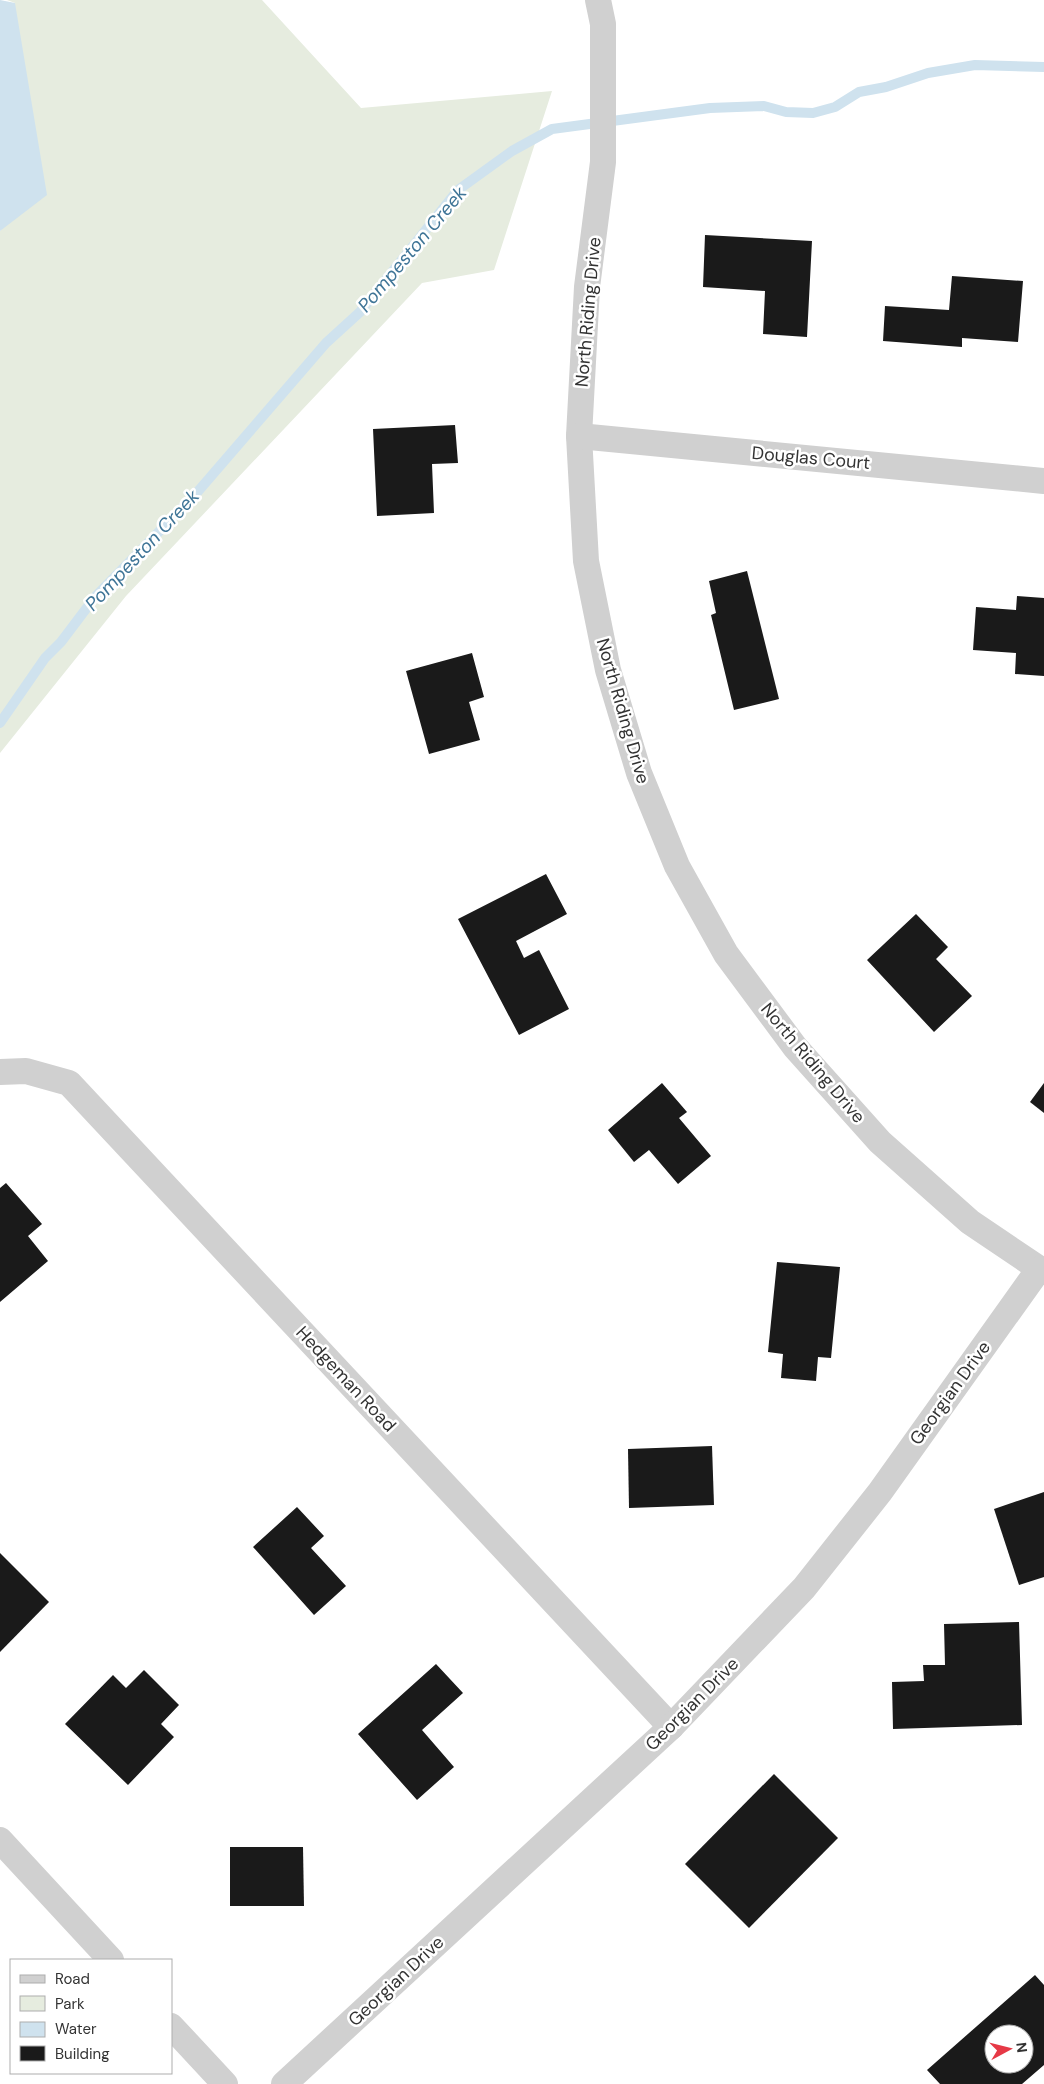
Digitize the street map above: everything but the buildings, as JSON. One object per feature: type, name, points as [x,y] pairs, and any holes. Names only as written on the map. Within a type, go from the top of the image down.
[{"type":"street","name":"North Riding Drive","points":[[598,0],[603,24],[603,162],[587,287],[579,436],[586,561],[608,670],[639,772],[677,866],[732,962],[795,1047],[880,1142],[970,1222],[1042,1271]]},
{"type":"street","name":"Douglas Court","points":[[579,436],[1044,481]]},
{"type":"street","name":"Hedgeman Road","points":[[0,1072],[26,1071],[69,1083],[671,1727]]},
{"type":"street","name":"Georgian Drive","points":[[284,2084],[671,1727],[804,1588],[880,1492],[1042,1271]]},
{"type":"street","points":[[0,1840],[110,1959]]},
{"type":"street","points":[[172,2027],[225,2084]]},
{"type":"green space","points":[[7,0],[262,0],[361,108],[552,91],[494,270],[422,283],[126,596],[0,753],[0,231],[5,225],[15,3]]},
{"type":"water","points":[[0,0],[15,3],[47,195],[0,231]]},
{"type":"waterway","name":"Pompeston Creek","points":[[0,723],[45,658],[61,642],[95,597],[194,496],[326,343],[360,312],[458,190],[512,151],[552,129],[710,108],[764,106],[786,112],[813,113],[835,107],[859,92],[886,87],[928,73],[975,65],[1044,67]]}]
